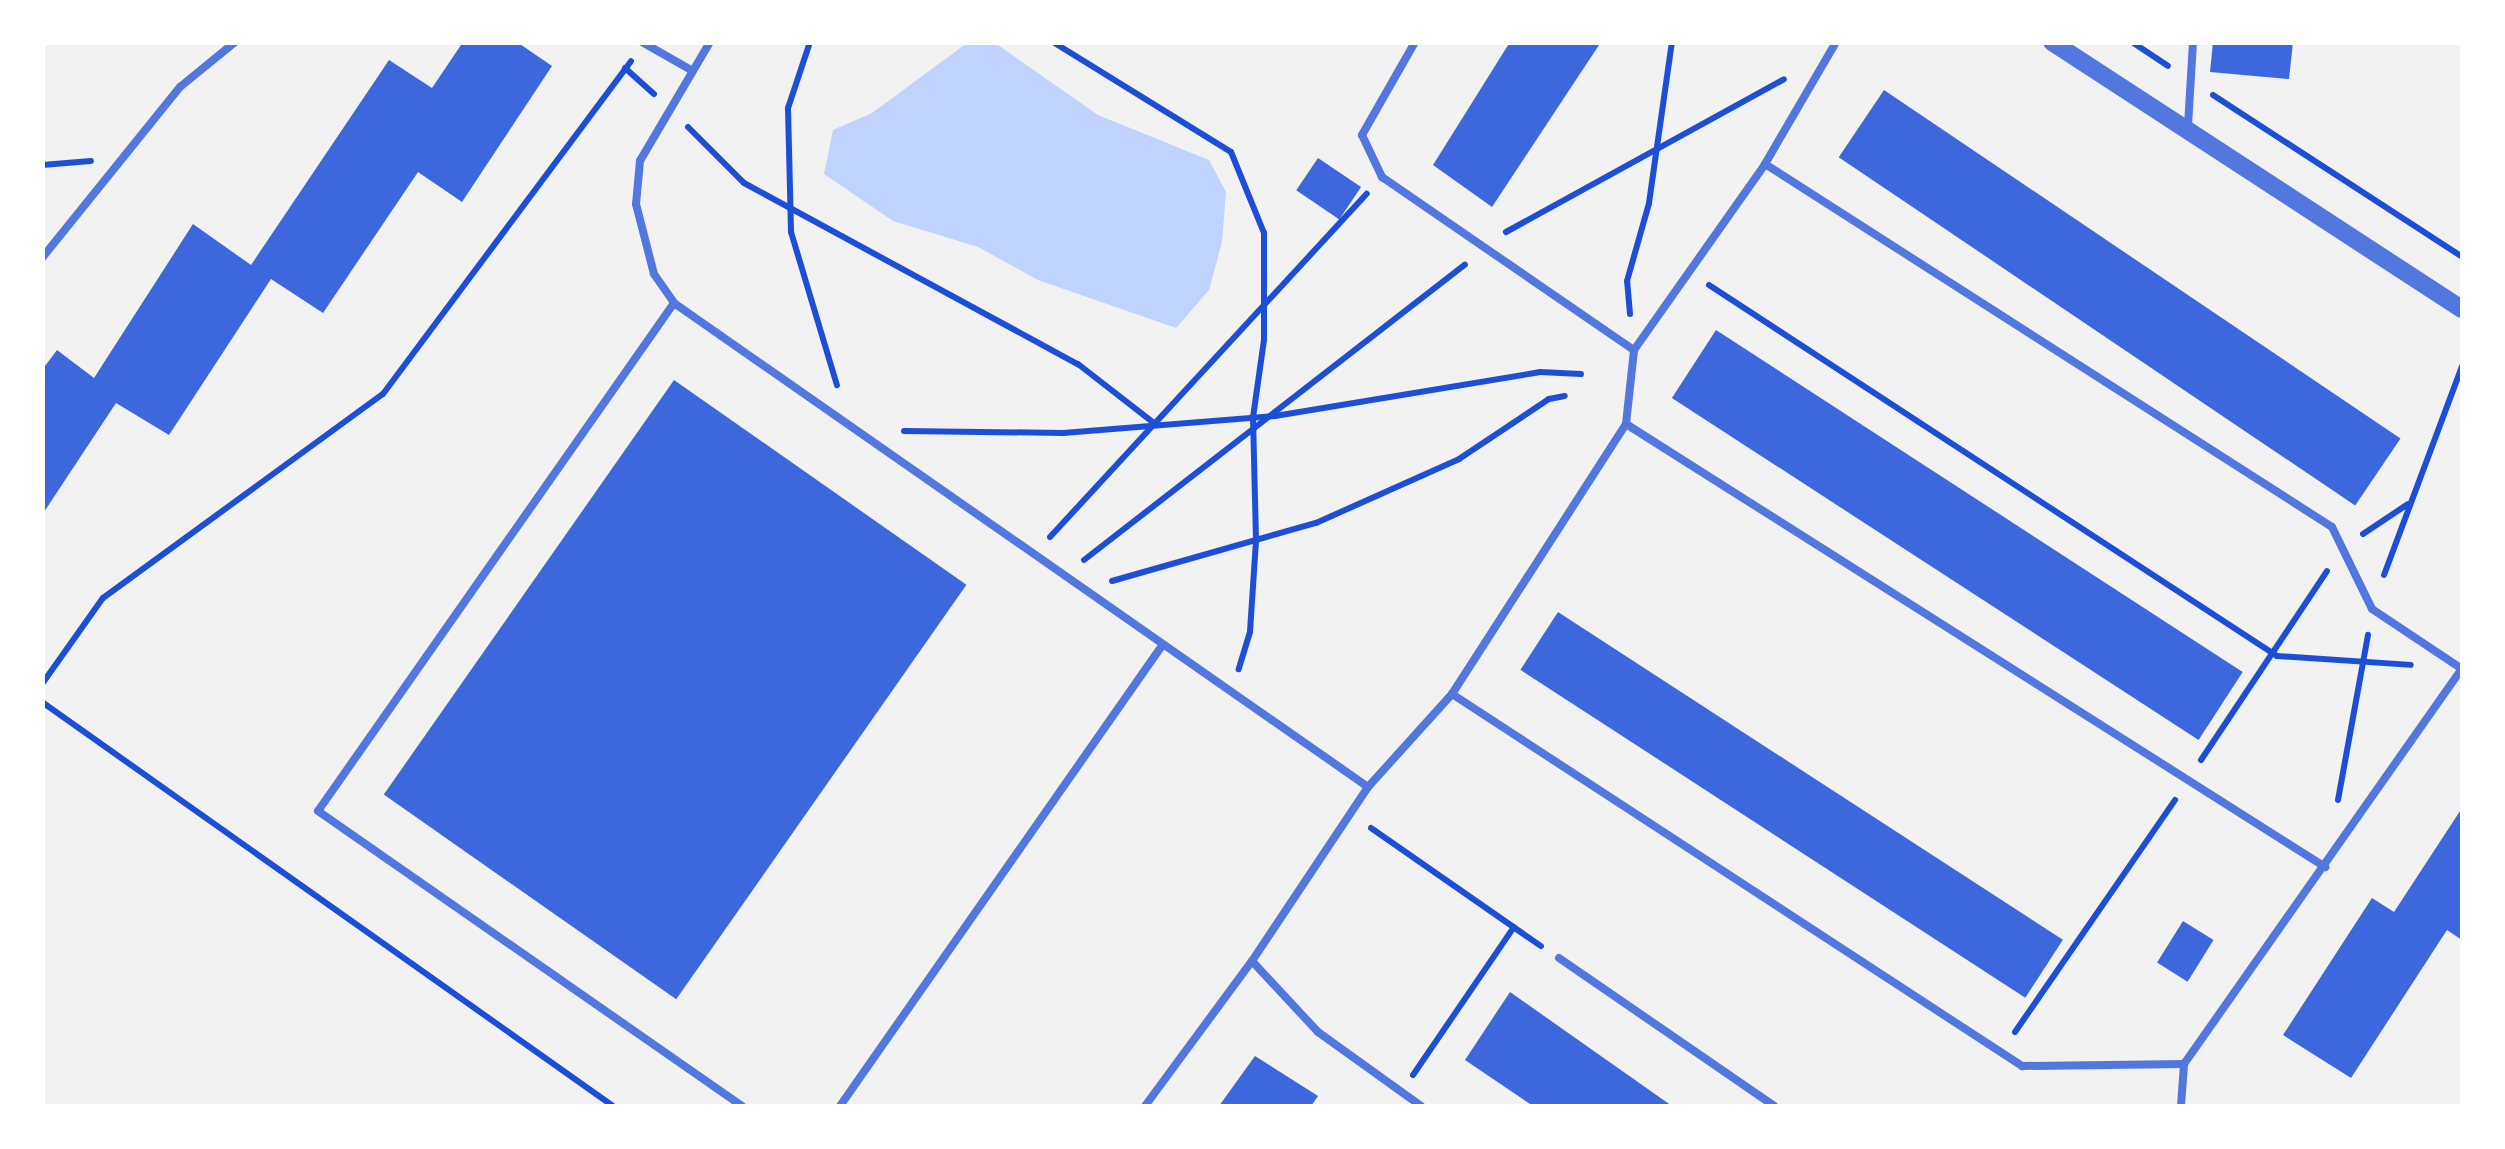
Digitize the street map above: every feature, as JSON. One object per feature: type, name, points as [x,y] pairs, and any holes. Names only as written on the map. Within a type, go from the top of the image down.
[{"type":"street","points":[[2052,42],[2188,126],[2462,309]]},
{"type":"lane","points":[[42,258],[118,158],[180,87],[235,42]]},
{"type":"lane","points":[[710,42],[667,106],[640,161],[636,204],[642,244],[674,303],[1231,696],[1368,787]]},
{"type":"lane","points":[[1415,42],[1362,135],[1382,178],[1634,350]]},
{"type":"lane","points":[[1145,1106],[1252,961],[1368,787],[1452,694],[1626,424],[1634,350],[1765,164],[1836,42]]},
{"type":"lane","points":[[2188,126],[2193,42]]},
{"type":"lane","points":[[643,43],[692,70]]},
{"type":"lane","points":[[1765,164],[2332,528],[2372,609],[2462,668],[2184,1064],[2181,1106]]},
{"type":"lane","points":[[674,303],[318,811],[742,1106]]},
{"type":"lane","points":[[1626,424],[2325,867]]},
{"type":"lane","points":[[840,1106],[1161,646]]},
{"type":"lane","points":[[1452,694],[2022,1066],[2184,1064]]},
{"type":"lane","points":[[1559,958],[1774,1106]]},
{"type":"lane","points":[[1252,961],[1318,1032],[1421,1106]]},
{"type":"path","points":[[810,42],[788,108],[789,211],[804,289],[851,428],[1064,432],[1275,416],[1540,372],[1581,374]]},
{"type":"path","points":[[1053,42],[1231,152],[1264,233],[1265,307],[1253,417],[1256,541],[1250,632],[1231,696]]},
{"type":"path","points":[[1634,350],[1627,282],[1658,144],[1672,42]]},
{"type":"path","points":[[2132,42],[2462,257]]},
{"type":"path","points":[[42,684],[103,598],[383,394],[643,43]]},
{"type":"path","points":[[1062,577],[1256,431],[1482,246],[1658,144],[1825,57]]},
{"type":"path","points":[[626,68],[744,183],[789,211],[1078,364],[1155,424]]},
{"type":"path","points":[[42,164],[118,158]]},
{"type":"path","points":[[1032,556],[1382,178]]},
{"type":"path","points":[[1689,272],[2277,656],[2462,668]]},
{"type":"path","points":[[2336,811],[2372,609],[2462,366]]},
{"type":"path","points":[[1087,595],[1122,575],[1316,524],[1459,459],[1549,399],[1566,396]]},
{"type":"path","points":[[42,702],[613,1106]]},
{"type":"path","points":[[1348,814],[1559,958]]},
{"type":"path","points":[[1401,1092],[1514,927]]},
{"type":"water","points":[[967,43],[995,43],[1098,115],[1209,160],[1226,192],[1222,242],[1209,290],[1176,328],[1038,280],[978,247],[893,221],[824,174],[833,130],[872,113]]},
{"type":"building","points":[[463,42],[517,42],[552,66],[462,202],[418,172],[323,313],[271,279],[169,435],[116,403],[42,515],[42,370],[57,350],[94,378],[193,224],[251,265],[389,60],[432,88]]},
{"type":"building","points":[[1510,42],[1601,42],[1492,207],[1433,165]]},
{"type":"building","points":[[2213,42],[2293,42],[2289,79],[2210,72]]},
{"type":"building","points":[[1884,90],[2400,438],[2355,506],[1839,157]]},
{"type":"building","points":[[1318,158],[1361,187],[1339,219],[1296,190]]},
{"type":"building","points":[[1716,330],[2243,672],[2199,740],[1672,398]]},
{"type":"building","points":[[674,380],[966,585],[676,999],[384,794]]},
{"type":"building","points":[[1558,612],[2063,940],[2025,998],[1520,670]]},
{"type":"building","points":[[2462,808],[2462,940],[2447,930],[2351,1078],[2283,1035],[2372,898],[2394,912]]},
{"type":"building","points":[[2183,921],[2214,940],[2188,982],[2157,963]]},
{"type":"building","points":[[1510,992],[1672,1106],[1533,1106],[1465,1060]]},
{"type":"building","points":[[1255,1056],[1318,1096],[1311,1106],[1219,1106]]}]
